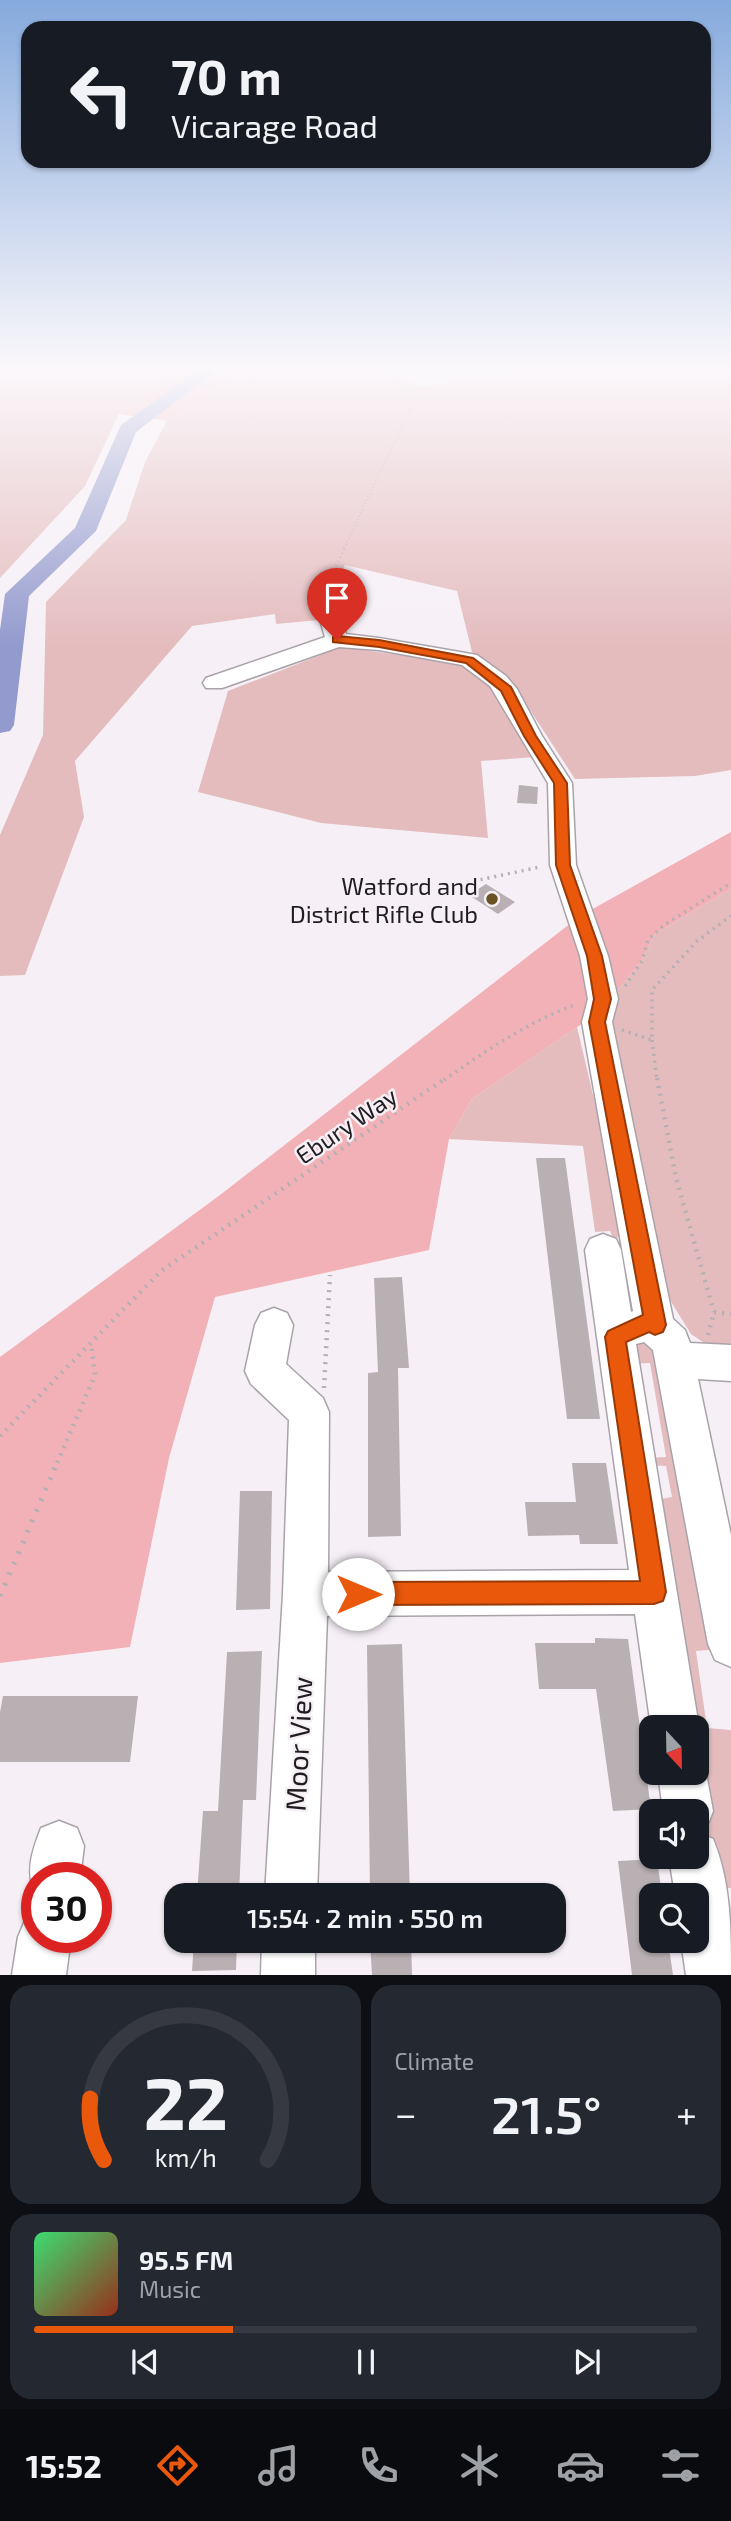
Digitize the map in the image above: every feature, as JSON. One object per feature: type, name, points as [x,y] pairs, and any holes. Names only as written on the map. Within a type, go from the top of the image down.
[{"type":"street","points":[[323,596],[337,640]]},
{"type":"street","points":[[214,683],[337,640],[379,644],[469,660],[506,689],[530,736],[561,783],[563,865],[594,956],[600,1010],[690,1352],[731,1644]]},
{"type":"street","points":[[603,1250],[673,1715]]},
{"type":"street","points":[[615,1337],[650,1322],[690,1352]]},
{"type":"street","points":[[274,1325],[265,1371],[304,1408]]},
{"type":"street","name":"Moor View","points":[[292,1883],[309,1412],[304,1408]]},
{"type":"street","points":[[304,1594],[654,1592]]},
{"type":"street","points":[[697,1869],[713,1975]]},
{"type":"street","points":[[40,1975],[43,1953]]},
{"type":"street","points":[[288,1975],[289,1953]]},
{"type":"path","points":[[323,596],[330,575],[387,461]]},
{"type":"path","points":[[460,884],[563,865]]},
{"type":"path","name":"Ebury Way","points":[[0,1436],[161,1271],[513,1033],[570,1005],[600,1010],[634,975],[642,961],[648,940],[664,925],[731,883]]},
{"type":"path","points":[[690,1352],[714,1312],[673,1168],[656,1076],[652,1040],[652,990],[697,941],[731,916]]},
{"type":"path","points":[[600,1010],[652,1040]]},
{"type":"path","points":[[304,1408],[326,1387],[330,1275]]},
{"type":"path","points":[[714,1312],[731,1314]]},
{"type":"path","points":[[0,1596],[95,1375],[90,1343]]},
{"type":"shaded area","points":[[0,461],[97,461],[85,486],[0,578]]},
{"type":"shaded area","points":[[731,461],[731,770],[695,776],[575,779],[509,678],[472,652],[457,591],[345,565],[328,597],[313,596],[319,620],[276,624],[275,614],[192,626],[75,761],[84,817],[25,975],[0,976],[0,835],[43,735],[46,602],[126,520],[145,462]]},
{"type":"shaded area","points":[[341,647],[467,664],[499,687],[536,757],[481,761],[488,838],[321,823],[198,792],[228,691]]},
{"type":"shaded area","points":[[731,832],[731,889],[655,934],[641,961],[602,1010],[472,1099],[449,1139],[429,1250],[215,1297],[169,1458],[130,1647],[0,1663],[0,1357],[220,1195],[580,916]]},
{"type":"shaded area","points":[[731,889],[731,1351],[713,1349],[691,1334],[665,1292],[602,1010],[641,961],[655,934]]},
{"type":"shaded area","points":[[577,1027],[626,1236],[613,1238],[610,1231],[595,1232],[583,1146],[449,1139],[472,1099]]},
{"type":"shaded area","points":[[642,1341],[652,1343],[719,1649],[696,1651],[705,1715],[684,1715],[650,1501],[672,1497],[666,1466],[647,1465],[646,1458],[666,1457],[650,1363],[628,1364],[631,1347]]},
{"type":"shaded area","points":[[709,1728],[731,1730],[731,1888],[713,1888],[709,1864],[709,1799],[698,1799],[696,1785],[709,1785]]},
{"type":"building","points":[[519,785],[538,787],[537,804],[517,803]]},
{"type":"building","name":"Watford and District Rifle Club","points":[[486,884],[515,902],[498,914],[469,895]]},
{"type":"building","points":[[536,1158],[565,1158],[600,1419],[567,1419]]},
{"type":"building","points":[[402,1277],[409,1368],[398,1368],[401,1536],[368,1537],[368,1373],[378,1372],[374,1278]]},
{"type":"building","points":[[572,1463],[606,1463],[618,1544],[580,1544],[579,1535],[528,1536],[525,1502],[576,1502]]},
{"type":"building","points":[[240,1491],[272,1491],[270,1609],[236,1610]]},
{"type":"building","points":[[595,1638],[628,1639],[639,1720],[639,1785],[648,1785],[650,1799],[639,1799],[639,1810],[613,1811],[596,1689],[539,1689],[535,1643],[595,1643]]},
{"type":"building","points":[[402,1644],[410,1883],[370,1883],[367,1645]]},
{"type":"building","points":[[262,1651],[256,1800],[243,1800],[240,1883],[198,1883],[203,1811],[218,1811],[227,1652]]},
{"type":"building","points":[[3,1696],[138,1696],[130,1762],[0,1762],[0,1712]]},
{"type":"building","points":[[639,1860],[639,1869],[658,1869],[660,1883],[639,1883],[639,1953],[670,1953],[673,1975],[632,1975],[618,1861]]},
{"type":"building","points":[[193,1953],[237,1953],[236,1970],[192,1971]]},
{"type":"building","points":[[371,1953],[411,1953],[412,1975],[372,1975]]},
{"type":"waterway","points":[[0,725],[17,594],[85,531],[114,461]]},
{"type":"place","name":"Watford and District Rifle Club","points":[[492,899]]},
{"type":"route","points":[[337,640],[379,644],[469,660],[506,689],[544,760],[561,783],[563,865],[594,956],[603,999],[597,1022],[655,1325],[650,1322],[615,1337],[654,1592],[358,1594]]}]
